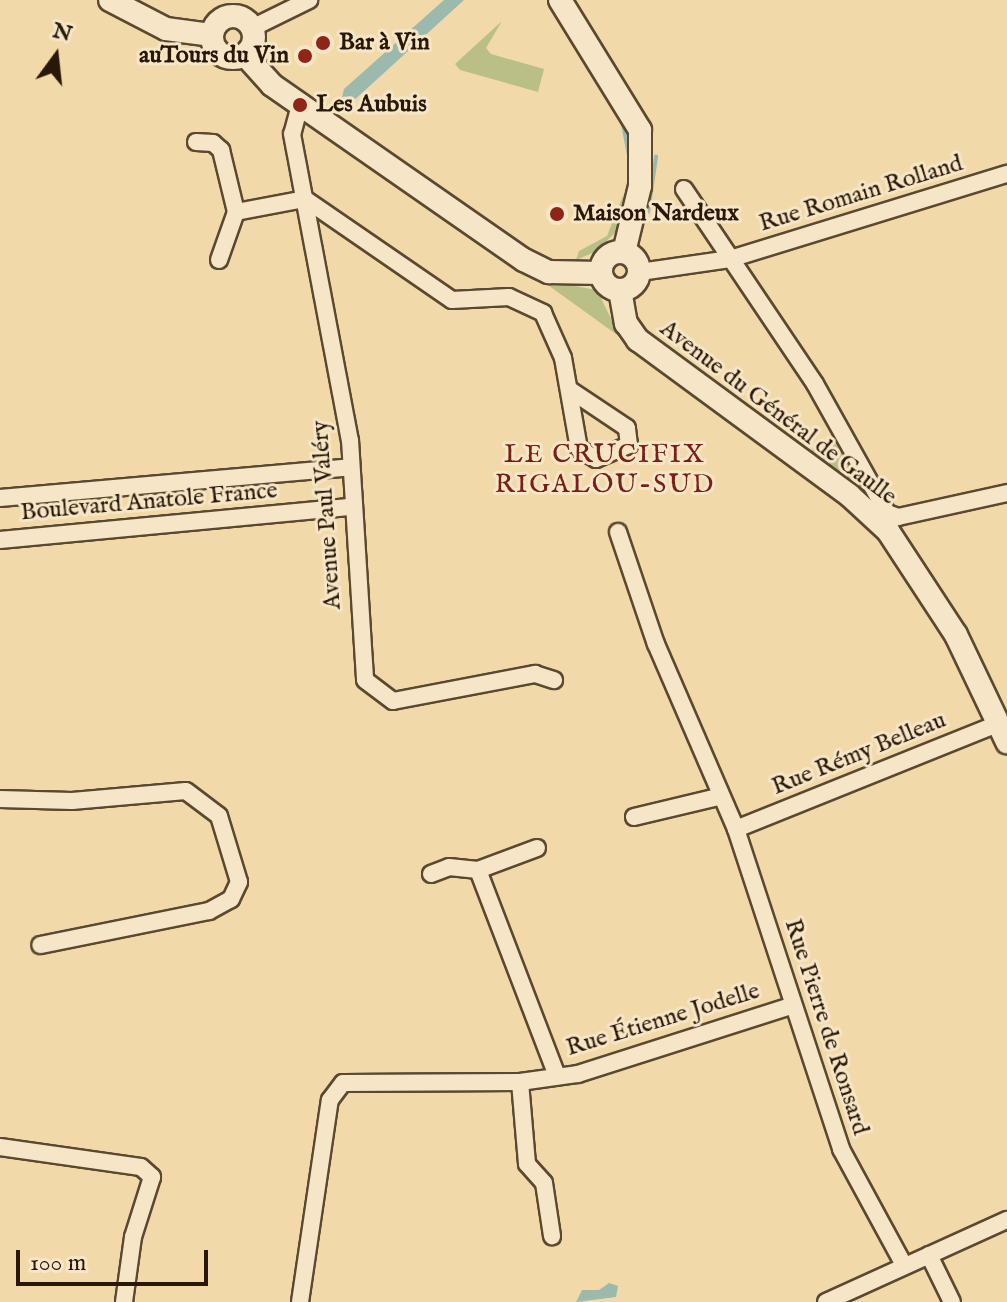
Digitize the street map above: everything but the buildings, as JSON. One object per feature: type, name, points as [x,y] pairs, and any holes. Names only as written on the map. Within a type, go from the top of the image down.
[{"type":"street","points":[[110,0],[166,29],[211,35]]},
{"type":"street","points":[[252,28],[309,0]]},
{"type":"street","points":[[560,0],[640,130],[640,186],[624,252]]},
{"type":"street","points":[[232,16],[252,28],[253,46],[245,55],[225,58],[214,49],[211,35],[216,24],[232,16]]},
{"type":"street","points":[[245,55],[252,68],[300,105],[535,266],[568,274],[601,273]]},
{"type":"street","name":"Avenue Paul Valéry","points":[[300,105],[291,126],[350,440],[361,664],[372,689],[393,701],[535,674],[554,680]]},
{"type":"street","points":[[196,142],[213,143],[221,150],[236,212],[219,260]]},
{"type":"street","name":"Rue Romain Rolland","points":[[640,272],[730,259],[1007,174]]},
{"type":"street","points":[[684,189],[815,384],[887,513],[898,517],[1007,493]]},
{"type":"street","points":[[236,212],[305,199],[452,300],[509,297],[543,313],[558,339],[583,455],[596,459],[629,445],[627,428],[570,390]]},
{"type":"street","points":[[624,252],[634,257],[640,272],[636,283],[620,290],[609,287],[601,273],[607,256],[624,252]]},
{"type":"street","name":"Avenue du Général de Gaulle","points":[[620,290],[626,323],[638,340],[849,495],[888,531],[950,624],[1003,732]]},
{"type":"street","name":"Boulevard Anatole France","points":[[0,498],[351,467]]},
{"type":"street","name":"Boulevard Anatole France","points":[[0,540],[351,507]]},
{"type":"street","name":"Rue Pierre de Ronsard","points":[[618,532],[656,644],[736,829],[791,1006],[841,1149],[904,1265]]},
{"type":"street","name":"Rue Rémy Belleau","points":[[736,829],[917,757],[1003,732]]},
{"type":"street","points":[[0,799],[72,801],[186,791],[219,816],[239,882],[231,899],[209,911],[40,945]]},
{"type":"street","points":[[634,817],[722,796]]},
{"type":"street","points":[[431,874],[449,867],[478,870],[537,848]]},
{"type":"street","points":[[478,870],[557,1076]]},
{"type":"street","name":"Rue Étienne Jodelle","points":[[300,1302],[334,1090],[343,1083],[520,1082],[557,1076],[644,1055],[791,1006]]},
{"type":"street","points":[[520,1082],[527,1164],[544,1183],[552,1236]]},
{"type":"street","points":[[0,1147],[141,1167],[152,1177],[138,1213],[124,1302]]},
{"type":"street","points":[[826,1302],[1007,1220]]},
{"type":"street","points":[[929,1255],[952,1302]]},
{"type":"green space","points":[[502,21],[486,48],[491,54],[544,69],[538,92],[460,70],[455,64]]},
{"type":"green space","points":[[624,193],[617,231],[595,252],[576,260],[579,251],[607,236]]},
{"type":"green space","points":[[541,280],[597,290],[620,337]]},
{"type":"green space","points":[[836,444],[854,475],[846,482],[807,451]]},
{"type":"shaded area","points":[[444,0],[464,0],[351,103],[341,102],[344,89]]},
{"type":"shaded area","points":[[609,1283],[618,1286],[616,1297],[576,1302],[582,1290],[599,1290]]},
{"type":"waterway","points":[[622,119],[629,154]]},
{"type":"waterway","points":[[648,212],[656,157]]},
{"type":"place","name":"Bar à Vin","points":[[323,43]]},
{"type":"place","name":"auTours du Vin","points":[[305,56]]},
{"type":"place","name":"Les Aubuis","points":[[300,105]]},
{"type":"place","name":"Maison Nardeux","points":[[557,214]]},
{"type":"district","name":"LE CRUCIFIX RIGALOU-SUD","points":[[605,470]]}]
